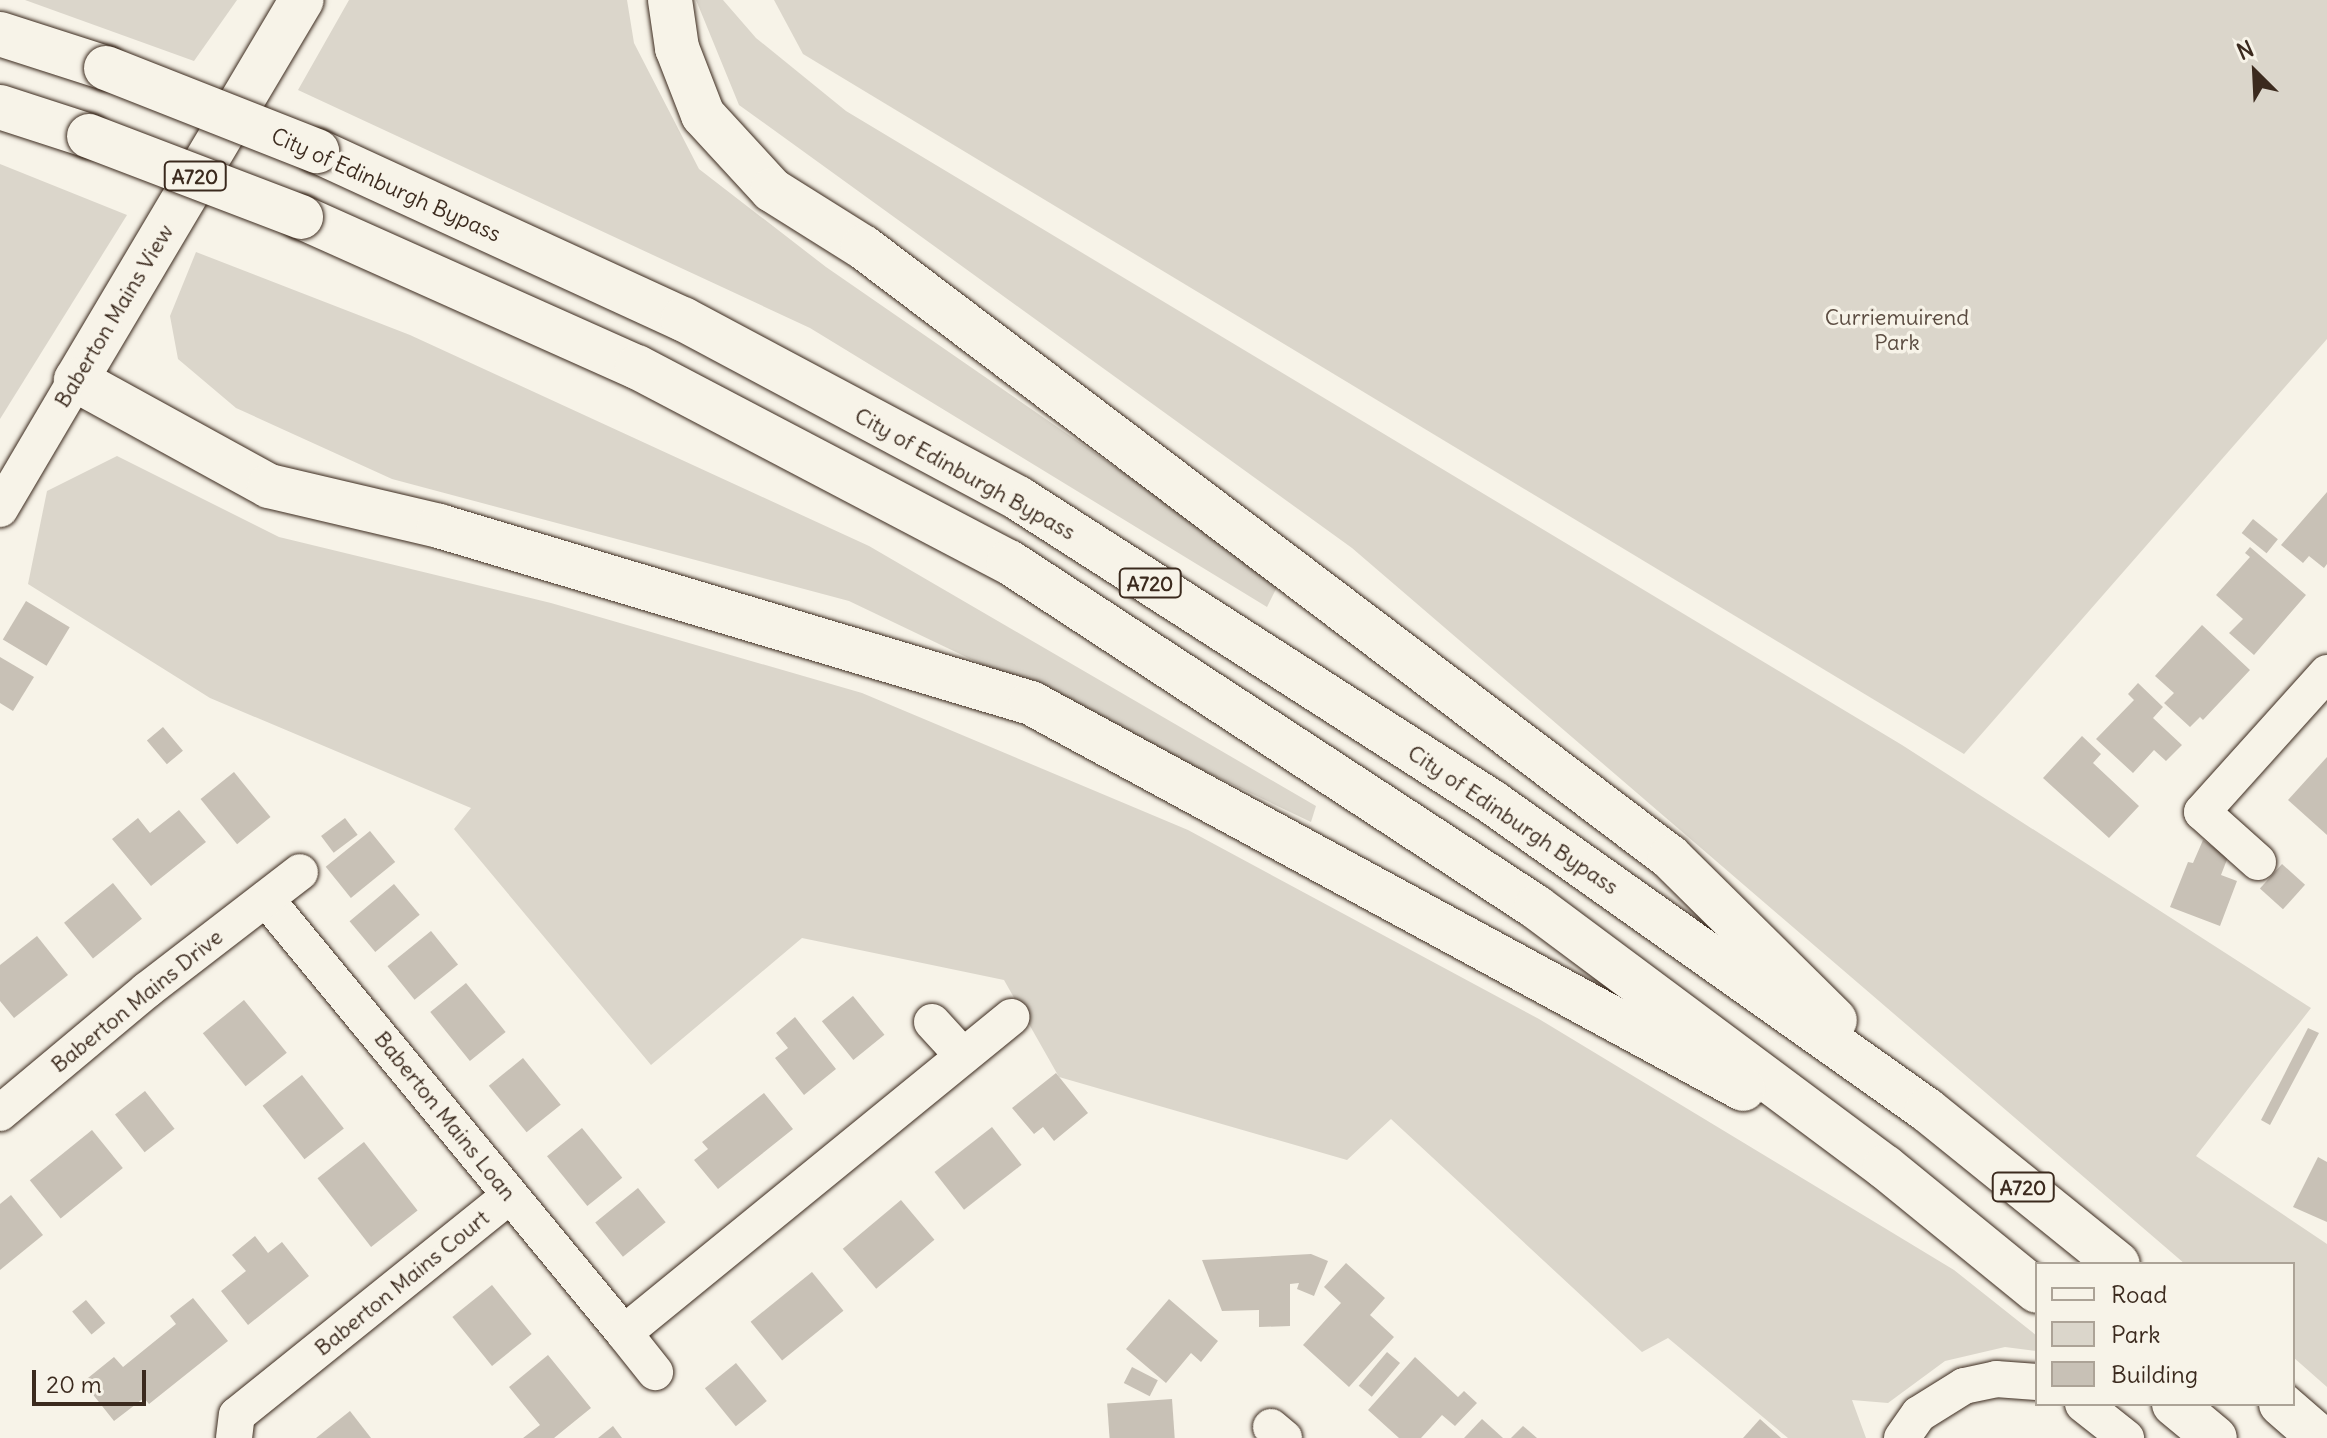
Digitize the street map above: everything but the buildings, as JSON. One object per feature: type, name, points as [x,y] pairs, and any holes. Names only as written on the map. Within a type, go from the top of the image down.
[{"type":"main road","name":"Baberton Mains View","points":[[76,380],[302,0]]},
{"type":"main road","points":[[670,0],[677,48],[703,115],[772,190],[863,247],[1670,857],[1927,1110]]},
{"type":"main road","name":"City of Edinburgh Bypass","points":[[0,34],[106,68],[317,151],[683,319],[1018,498],[1492,802],[1927,1110],[2116,1262]]},
{"type":"main road","name":"A720","points":[[0,107],[89,136],[301,217],[637,367],[1009,562],[1536,907],[1885,1167],[2035,1289]]},
{"type":"main road","points":[[76,380],[269,486],[439,526],[1031,703],[1885,1167]]},
{"type":"main road","points":[[2176,1406],[2215,1438]]},
{"type":"main road","points":[[2283,1406],[2320,1438]]},
{"type":"street","name":"Baberton Mains View","points":[[0,509],[76,380]]},
{"type":"street","points":[[2258,862],[2202,812],[2326,677]]},
{"type":"street","name":"Baberton Mains Drive","points":[[3,1104],[300,872]]},
{"type":"street","name":"Baberton Mains Loan","points":[[266,899],[655,1372]]},
{"type":"street","points":[[624,1333],[1011,1017]]},
{"type":"street","points":[[932,1022],[963,1056]]},
{"type":"street","name":"Baberton Mains Court","points":[[234,1438],[237,1415],[509,1196]]},
{"type":"street","points":[[1902,1438],[1919,1414],[1964,1386],[1996,1379],[2035,1382]]},
{"type":"street","points":[[2086,1406],[2126,1438]]},
{"type":"green space","points":[[25,0],[237,0],[194,61]]},
{"type":"green space","points":[[349,0],[627,0],[634,43],[699,169],[826,267],[1280,581],[1267,607],[810,328],[298,90]]},
{"type":"green space","points":[[696,0],[723,0],[756,38],[846,111],[1902,745],[2311,1008],[2196,1156],[2327,1244],[2327,1387],[2295,1359],[2295,1262],[2183,1262],[1352,548],[739,105]]},
{"type":"green space","name":"Curriemuirend Park","points":[[774,0],[2327,0],[2327,339],[1964,754],[803,54]]},
{"type":"green space","points":[[0,164],[127,215],[0,419]]},
{"type":"green space","points":[[196,252],[410,335],[869,546],[1316,806],[1311,822],[849,601],[392,479],[236,408],[178,359],[170,316]]},
{"type":"green space","points":[[117,456],[279,537],[551,603],[862,693],[1188,830],[1539,1019],[1954,1270],[2035,1334],[2035,1351],[2005,1347],[1945,1361],[1888,1403],[1852,1400],[1866,1438],[1788,1438],[1668,1338],[1642,1352],[1391,1119],[1347,1160],[1059,1077],[1004,980],[802,938],[651,1065],[454,829],[471,808],[210,698],[28,584],[47,491]]}]
